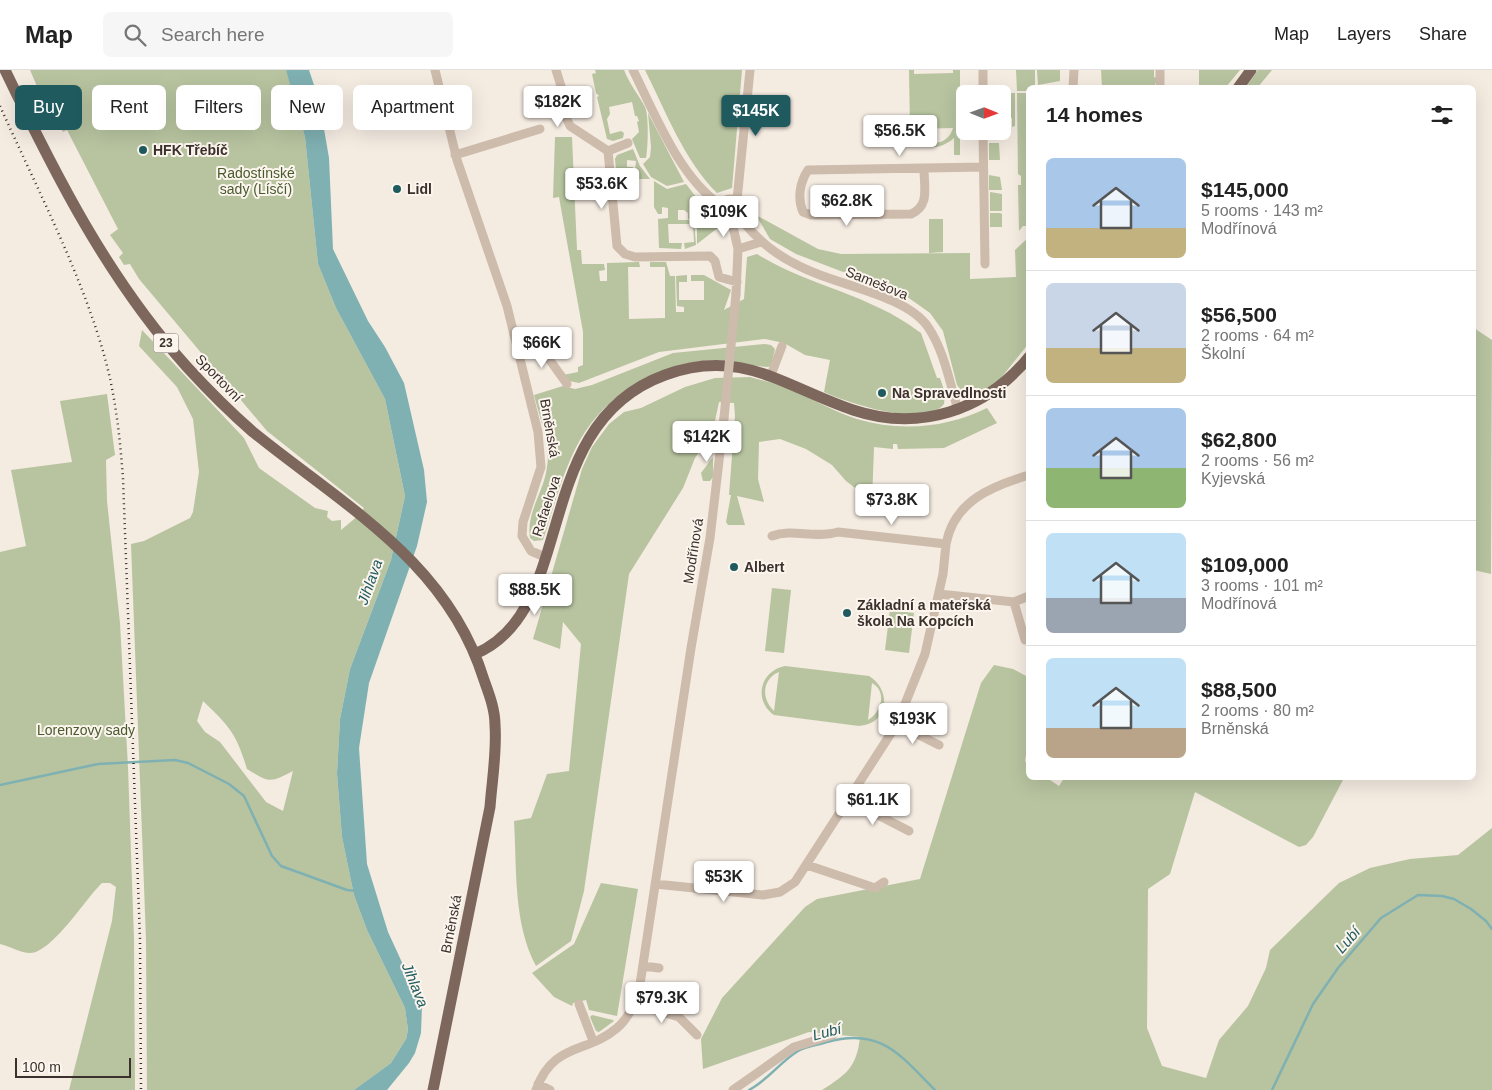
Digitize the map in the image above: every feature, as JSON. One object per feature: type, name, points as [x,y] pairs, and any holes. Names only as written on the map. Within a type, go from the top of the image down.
[{"type":"main road","name":"Sportovní","points":[[5,70],[37,137],[91,237],[152,326],[187,367],[246,425],[396,545],[428,578],[457,619],[475,654]]},
{"type":"main road","points":[[1240,85],[1251,70]]},
{"type":"main road","name":"Rafaelova","points":[[545,556],[581,452],[597,426],[618,403],[655,379],[691,368],[734,366],[771,375],[844,406],[878,417],[914,419],[937,416],[958,410],[987,396],[1006,382],[1026,361]]},
{"type":"main road","points":[[475,654],[486,649],[507,632],[524,609],[533,591],[545,556]]},
{"type":"main road","name":"Brněnská","points":[[433,1090],[490,807],[495,724],[492,707],[475,654]]},
{"type":"street","name":"Brněnská","points":[[435,70],[455,155],[504,298],[517,343],[538,432],[542,459],[537,483],[522,522],[522,536],[531,551],[545,556]]},
{"type":"street","points":[[556,70],[570,126],[608,151]]},
{"type":"street","name":"Samešova","points":[[633,70],[678,157],[702,190],[721,205],[720,216],[725,221],[736,220],[760,242],[795,264],[881,297],[918,317],[932,332],[958,410]]},
{"type":"street","points":[[736,220],[743,208],[737,200],[750,70]]},
{"type":"street","points":[[983,70],[983,85]]},
{"type":"street","points":[[1073,85],[1074,70]]},
{"type":"street","points":[[1160,70],[1160,85]]},
{"type":"street","points":[[455,155],[540,128]]},
{"type":"street","points":[[983,140],[985,264]]},
{"type":"street","points":[[608,151],[628,143]]},
{"type":"street","points":[[608,151],[617,246],[625,254],[634,257],[710,256],[715,261],[719,277],[737,282]]},
{"type":"street","points":[[924,169],[924,203],[920,210],[911,214],[811,215],[803,212],[800,206],[801,181],[808,170],[983,167]]},
{"type":"street","points":[[721,205],[726,200],[737,200]]},
{"type":"street","name":"Modřínová","points":[[538,1087],[552,1063],[565,1053],[618,1028],[634,1004],[643,966],[711,529],[737,282],[738,249],[736,220]]},
{"type":"street","points":[[738,249],[760,242]]},
{"type":"street","points":[[517,343],[529,338],[539,345],[568,384]]},
{"type":"street","points":[[771,375],[782,346]]},
{"type":"street","points":[[655,884],[772,894],[780,892],[795,882],[897,724],[925,654],[939,594],[946,544],[952,524],[966,505],[977,496],[996,485],[1026,476]]},
{"type":"street","points":[[772,536],[782,532],[823,536],[838,532],[946,544]]},
{"type":"street","points":[[939,594],[1014,602],[1026,597]]},
{"type":"street","points":[[1014,602],[1025,640]]},
{"type":"street","points":[[897,724],[939,745]]},
{"type":"street","points":[[851,797],[876,814],[909,831]]},
{"type":"street","points":[[807,865],[875,888],[884,882]]},
{"type":"street","points":[[643,966],[658,968]]},
{"type":"street","points":[[579,1004],[593,1041]]},
{"type":"street","points":[[634,1004],[679,1017],[697,1035]]},
{"type":"street","points":[[733,1090],[794,1047],[833,1035]]},
{"type":"street","points":[[538,1087],[550,1090]]},
{"type":"green space","name":"Radostínské sady (Lísčí)","points":[[30,70],[286,70],[291,85],[271,85],[271,130],[303,130],[318,264],[336,308],[385,399],[405,496],[391,560],[350,669],[340,719],[337,774],[342,837],[354,895],[367,930],[405,1008],[408,1030],[406,1039],[391,1063],[354,1090],[147,1090],[146,939],[131,544],[144,541],[190,518],[193,512],[199,472],[193,419],[177,387],[139,346],[142,330],[244,438],[259,468],[315,508],[328,511],[327,517],[332,521],[341,520],[341,530],[359,515],[364,508],[267,431],[139,279],[130,264],[124,265],[119,257],[123,253],[110,235],[118,229],[67,130],[82,130],[82,85],[36,85]],"holes":[[[203,701],[226,724],[239,747],[247,769],[270,780],[293,771],[283,811],[266,802],[220,742],[205,732],[197,721]]]},
{"type":"green space","points":[[595,70],[624,70],[646,111],[648,132],[646,158],[640,158],[632,139],[639,132],[637,122],[639,121],[637,116],[635,116],[632,102],[609,107],[610,114],[607,119],[610,134],[621,131],[624,133],[623,138],[613,141],[607,139],[597,97],[599,96],[596,93],[592,74],[596,73]]},
{"type":"green space","points":[[645,70],[742,70],[732,188],[717,193],[705,180],[676,135]]},
{"type":"green space","points":[[909,70],[914,70],[914,74],[953,73],[953,70],[960,70],[960,85],[956,85],[956,140],[960,140],[960,155],[954,155],[954,138],[941,146],[929,147],[918,142],[910,129]],"holes":[[[953,128],[948,137],[937,143],[922,141],[914,129]]]},
{"type":"green space","points":[[1016,70],[1035,70],[1035,85],[1026,85],[1026,91],[1017,91]]},
{"type":"green space","points":[[1037,70],[1060,70],[1060,81],[1038,85]]},
{"type":"green space","points":[[1101,70],[1154,70],[1154,77],[1163,80],[1163,84],[1155,83],[1155,85],[1102,85]]},
{"type":"green space","points":[[1199,70],[1240,70],[1228,85],[1199,85]]},
{"type":"green space","points":[[1258,70],[1272,70],[1260,85],[1247,85]]},
{"type":"green space","points":[[1011,93],[1015,93],[1015,126],[1012,127]]},
{"type":"green space","points":[[1017,93],[1026,93],[1026,226],[1023,226],[1019,231],[1018,185],[1021,185],[1021,176],[1018,174]]},
{"type":"green space","points":[[648,113],[684,182],[667,186],[651,177],[643,164],[650,157],[651,147]]},
{"type":"green space","points":[[555,137],[572,137],[577,250],[581,250],[582,264],[604,264],[605,270],[599,271],[600,281],[607,281],[607,263],[639,262],[640,267],[628,267],[629,319],[665,318],[665,267],[650,267],[650,262],[666,262],[670,276],[675,276],[676,312],[684,312],[684,307],[677,306],[676,276],[687,275],[687,282],[679,282],[679,300],[704,300],[704,281],[691,281],[691,275],[704,275],[731,290],[724,310],[744,299],[747,257],[757,254],[797,274],[879,308],[899,318],[921,333],[937,378],[940,378],[945,393],[944,404],[934,411],[921,414],[904,414],[886,412],[835,397],[824,392],[830,360],[805,355],[784,343],[765,339],[659,352],[579,383],[569,381],[563,375],[578,372],[578,367],[583,365],[583,332],[559,197],[553,198]]},
{"type":"green space","points":[[989,143],[999,143],[1000,160],[989,160]]},
{"type":"green space","points":[[633,149],[640,166],[650,179],[634,179],[636,161],[627,160],[627,167],[633,167],[633,171],[624,171],[626,180],[617,180],[615,159],[617,155]]},
{"type":"green space","points":[[989,175],[1000,177],[1002,190],[989,190]]},
{"type":"green space","points":[[654,181],[667,189],[686,184],[719,227],[697,244],[697,221],[694,220],[696,245],[685,249],[684,243],[694,242],[693,224],[668,224],[669,243],[682,243],[681,249],[659,248],[658,219],[668,218],[668,208],[662,207],[662,214],[658,214],[654,207]],"holes":[[[678,210],[684,210],[688,213],[688,219],[692,220],[678,220]]]},
{"type":"green space","points":[[990,192],[1002,194],[1002,211],[990,211]]},
{"type":"green space","points":[[990,213],[1002,214],[1002,227],[990,227]]},
{"type":"green space","points":[[756,215],[818,249],[841,254],[970,253],[970,279],[1016,277],[1015,250],[1026,240],[1026,347],[997,383],[974,397],[966,396],[957,385],[943,331],[930,313],[906,296],[796,254],[770,239]]},
{"type":"green space","points":[[929,219],[943,219],[943,252],[929,253]]},
{"type":"green space","points":[[1476,329],[1492,340],[1491,574],[1476,570]]},
{"type":"green space","points":[[771,345],[775,349],[771,366],[722,360],[695,362],[655,374],[621,394],[605,408],[580,440],[564,476],[543,540],[534,541],[530,538],[531,519],[543,485],[548,458],[546,440],[534,395],[563,386],[575,389],[592,385],[673,353]]},
{"type":"green space","points":[[750,377],[780,385],[847,416],[873,423],[906,427],[940,424],[972,415],[987,408],[997,423],[944,448],[898,449],[897,444],[893,444],[893,449],[874,447],[872,501],[846,481],[832,465],[806,449],[780,439],[759,442],[758,479],[764,502],[737,496],[745,525],[728,525],[726,522],[731,495],[729,495],[735,416],[734,403],[719,402],[713,430],[695,458],[683,488],[629,574],[584,891],[571,941],[536,966],[523,932],[520,914],[516,877],[514,821],[531,818],[547,774],[569,771],[581,644],[563,622],[560,649],[533,639],[582,469],[592,447],[609,424],[624,412],[641,408],[685,387],[715,378]]},
{"type":"green space","name":"Lorenzovy sady","points":[[107,394],[115,455],[106,460],[107,501],[120,623],[128,767],[134,939],[135,1090],[69,1090],[112,921],[116,887],[110,883],[102,883],[58,935],[39,951],[26,953],[0,944],[0,552],[26,546],[11,470],[72,462],[60,401]]},
{"type":"green space","points":[[713,457],[713,477],[710,481],[703,481],[701,473]]},
{"type":"green space","points":[[772,588],[791,590],[784,653],[765,651]]},
{"type":"green space","points":[[890,610],[914,613],[909,653],[885,650]]},
{"type":"green space","points":[[994,665],[1013,669],[1026,676],[1026,780],[1050,780],[1059,786],[1063,780],[1343,780],[1313,837],[1306,845],[1299,847],[1195,792],[1170,874],[1148,889],[1147,1028],[1162,1066],[1206,1078],[1219,1040],[1248,1006],[1266,968],[1270,950],[1339,883],[1370,868],[1410,859],[1458,855],[1492,828],[1492,1090],[822,1090],[838,1080],[849,1069],[856,1056],[860,1037],[809,1032],[703,1069],[701,1039],[722,998],[805,907],[817,899],[920,879],[981,683]]},
{"type":"green space","points":[[785,666],[869,676],[881,689],[884,697],[884,706],[876,719],[869,724],[859,726],[774,715],[763,702],[762,687],[765,680],[776,669]],"holes":[[[779,672],[774,711],[767,701],[765,690],[769,679]],[[872,683],[880,691],[881,702],[877,712],[868,720]]]},
{"type":"green space","points":[[601,883],[638,889],[617,1016],[589,1010],[586,1000],[573,1003],[572,1006],[554,997],[532,973],[574,944]]},
{"type":"green space","points":[[592,1015],[614,1021],[599,1032],[596,1031],[590,1017]]},
{"type":"water","points":[[286,70],[309,70],[314,85],[290,85]]},
{"type":"water","points":[[303,130],[324,130],[329,158],[333,249],[368,321],[385,347],[404,383],[424,470],[427,502],[417,546],[369,683],[359,748],[367,864],[388,932],[422,1006],[421,1033],[415,1053],[387,1090],[354,1090],[391,1063],[406,1039],[408,1030],[405,1008],[367,930],[354,895],[342,837],[337,774],[340,719],[350,669],[391,560],[405,496],[385,399],[336,308],[318,264]]},
{"type":"waterway","points":[[0,785],[98,764],[175,760],[188,763],[229,784],[244,796],[272,856],[281,866],[347,890],[357,891]]},
{"type":"waterway","name":"Lubí","points":[[1272,1090],[1313,1004],[1338,968],[1381,918],[1418,895],[1442,896],[1454,899],[1471,909],[1486,921],[1492,929]]},
{"type":"waterway","name":"Lubí","points":[[749,1090],[801,1049],[846,1038],[862,1038],[876,1041],[888,1047],[900,1055],[935,1090]]},
{"type":"railway","points":[[0,106],[58,232],[85,297],[106,362],[117,420],[123,478],[140,939],[141,1090]]},
{"type":"place","name":"HFK Třebíč","points":[[143,150]]},
{"type":"place","name":"Lidl","points":[[397,189]]},
{"type":"place","name":"Na Spravedlnosti","points":[[882,393]]},
{"type":"place","name":"Albert","points":[[734,567]]},
{"type":"place","name":"Základní a mateřská škola Na Kopcích","points":[[847,613]]},
{"type":"water label","name":"Jihlava","points":[[370,582]]},
{"type":"water label","name":"Jihlava","points":[[415,985]]}]
